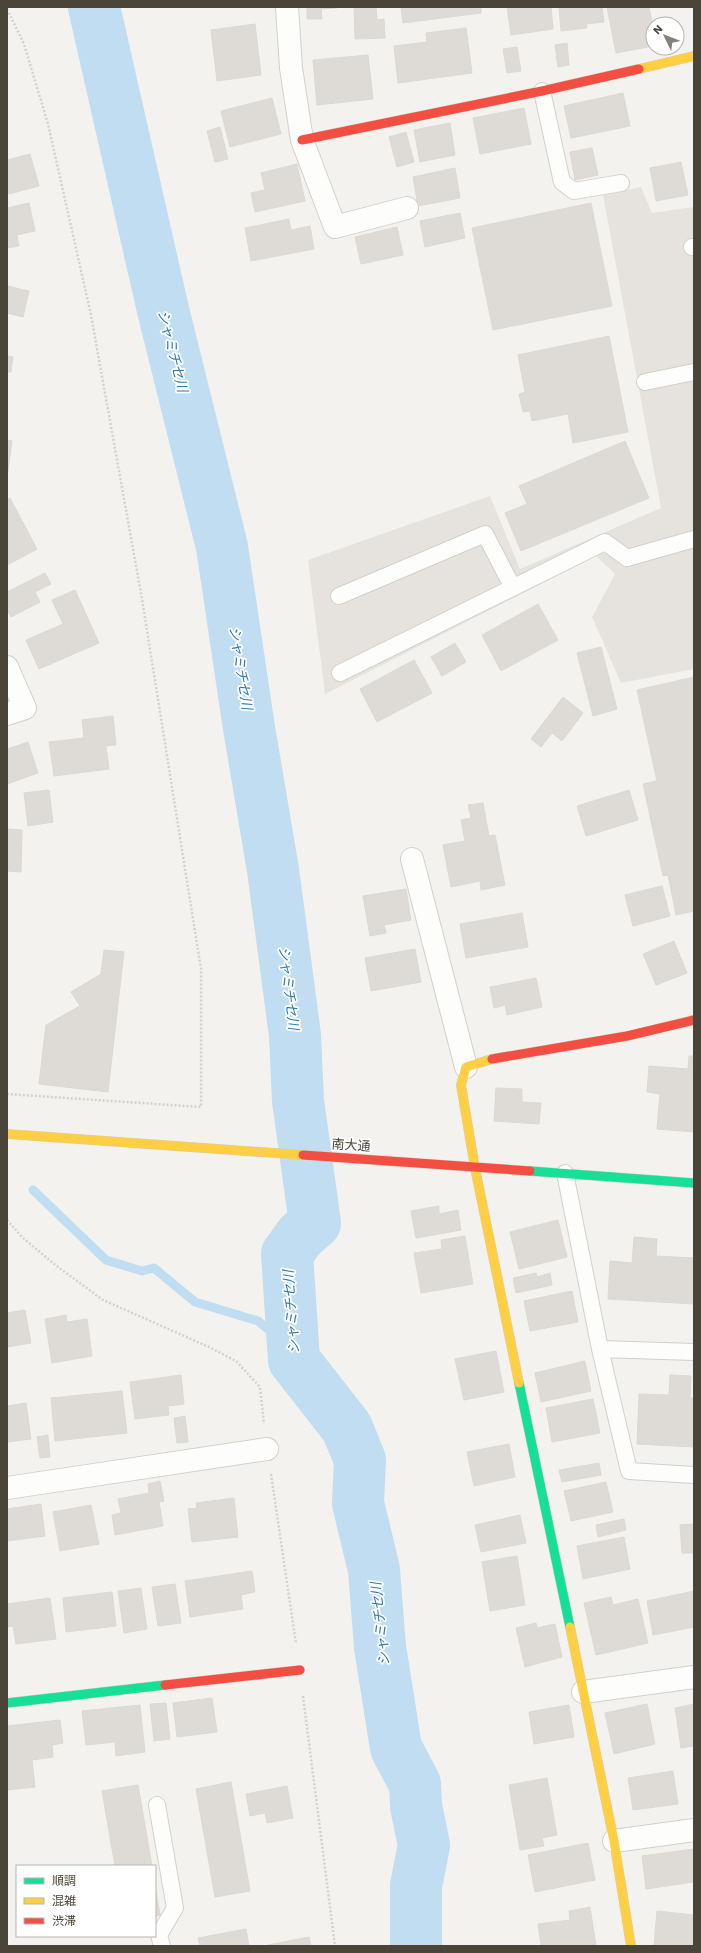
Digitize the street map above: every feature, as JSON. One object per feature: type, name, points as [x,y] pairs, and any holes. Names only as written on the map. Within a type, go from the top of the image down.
[{"type":"street","points":[[287,7],[291,68],[302,140],[335,227],[407,208]]},
{"type":"street","points":[[302,140],[542,90],[694,56]]},
{"type":"street","points":[[7,667],[25,708],[7,714]]},
{"type":"street","points":[[412,858],[466,1067],[461,1085],[475,1168],[614,1841],[631,1946]]},
{"type":"street","points":[[466,1067],[483,1061],[627,1036],[694,1020]]},
{"type":"street","name":"南大通","points":[[7,1134],[694,1183]]},
{"type":"street","points":[[7,1488],[267,1449]]},
{"type":"street","points":[[7,1703],[300,1670]]},
{"type":"street","points":[[583,1692],[694,1677]]},
{"type":"street","points":[[614,1841],[694,1830]]},
{"type":"lane","points":[[542,90],[562,182],[574,191],[621,183]]},
{"type":"lane","points":[[645,382],[694,372]]},
{"type":"lane","points":[[339,596],[485,534],[513,588]]},
{"type":"lane","points":[[340,673],[605,542],[627,558],[694,539]]},
{"type":"lane","points":[[565,1173],[600,1349],[629,1471],[694,1475]]},
{"type":"lane","points":[[600,1349],[694,1352]]},
{"type":"lane","points":[[157,1805],[175,1908],[159,1935],[162,1946]]},
{"type":"path","points":[[7,9],[24,44],[48,124],[91,315],[142,599],[201,969],[201,1107],[7,1094]]},
{"type":"path","points":[[7,1220],[22,1237],[54,1264],[103,1300],[209,1347],[236,1362],[260,1387],[267,1449],[300,1670],[335,1946]]},
{"type":"shaded area","points":[[641,187],[652,213],[694,207],[694,669],[621,683],[592,617],[615,574],[596,556],[325,694],[308,560],[490,496],[520,569],[661,508],[603,195]]},
{"type":"building","points":[[307,7],[337,8],[321,9],[322,19],[307,19]]},
{"type":"building","points":[[354,7],[376,7],[377,20],[384,19],[385,38],[355,39]]},
{"type":"building","points":[[401,7],[481,7],[481,13],[403,23]]},
{"type":"building","points":[[507,7],[551,7],[553,29],[511,35]]},
{"type":"building","points":[[559,7],[602,7],[604,22],[586,24],[587,28],[561,31]]},
{"type":"building","points":[[607,7],[649,7],[651,16],[645,16],[645,48],[616,53]]},
{"type":"building","points":[[255,24],[261,75],[217,81],[211,30]]},
{"type":"building","points":[[466,28],[472,73],[398,83],[394,46],[427,42],[426,33]]},
{"type":"building","points":[[567,43],[569,65],[558,67],[555,45]]},
{"type":"building","points":[[517,47],[521,71],[507,73],[503,49]]},
{"type":"building","points":[[368,55],[373,99],[317,105],[313,60]]},
{"type":"building","points":[[623,93],[630,126],[571,138],[564,106]]},
{"type":"building","points":[[272,98],[281,134],[230,147],[221,111]]},
{"type":"building","points":[[524,108],[531,144],[480,154],[473,118]]},
{"type":"building","points":[[450,123],[455,155],[420,162],[414,130]]},
{"type":"building","points":[[220,127],[228,159],[215,162],[207,131]]},
{"type":"building","points":[[406,132],[414,162],[397,167],[389,137]]},
{"type":"building","points":[[592,148],[598,175],[575,180],[570,152]]},
{"type":"building","points":[[30,154],[39,186],[9,194],[7,187],[7,160]]},
{"type":"building","points":[[681,162],[688,195],[656,201],[650,168]]},
{"type":"building","points":[[297,164],[305,201],[255,212],[251,193],[265,190],[261,173]]},
{"type":"building","points":[[455,168],[460,198],[418,206],[413,177]]},
{"type":"building","points":[[29,203],[35,231],[17,235],[19,246],[7,248],[7,208]]},
{"type":"building","points":[[591,203],[612,306],[493,330],[472,228]]},
{"type":"building","points":[[460,213],[465,238],[425,247],[420,221]]},
{"type":"building","points":[[289,219],[291,230],[310,226],[314,249],[251,261],[245,228]]},
{"type":"building","points":[[397,227],[403,255],[361,264],[355,237]]},
{"type":"building","points":[[7,286],[29,291],[23,317],[7,313]]},
{"type":"building","points":[[609,336],[628,432],[573,443],[568,414],[532,421],[530,411],[523,412],[519,394],[525,392],[518,355]]},
{"type":"building","points":[[7,356],[13,357],[11,372],[7,372]]},
{"type":"building","points":[[7,440],[12,441],[7,478]]},
{"type":"building","points":[[625,441],[649,498],[521,551],[505,513],[527,504],[519,486]]},
{"type":"building","points":[[10,498],[37,549],[7,565],[7,500]]},
{"type":"building","points":[[45,573],[51,584],[35,592],[40,602],[11,617],[7,609],[7,592]]},
{"type":"building","points":[[75,590],[99,643],[39,669],[26,640],[63,624],[52,600]]},
{"type":"building","points":[[538,604],[558,640],[501,671],[482,635]]},
{"type":"building","points":[[455,643],[466,662],[442,676],[431,657]]},
{"type":"building","points":[[601,647],[617,709],[593,716],[577,653]]},
{"type":"building","points":[[414,660],[432,693],[377,722],[360,689]]},
{"type":"building","points":[[694,677],[694,911],[676,915],[668,875],[663,876],[643,784],[657,781],[637,690]]},
{"type":"building","points":[[563,697],[583,713],[562,741],[552,733],[541,747],[531,739]]},
{"type":"building","points":[[113,716],[116,745],[106,746],[109,769],[54,776],[49,742],[84,738],[82,720]]},
{"type":"building","points":[[28,742],[38,773],[7,784],[7,749]]},
{"type":"building","points":[[49,790],[53,822],[28,826],[24,793]]},
{"type":"building","points":[[629,790],[638,820],[586,836],[577,806]]},
{"type":"building","points":[[483,803],[489,836],[495,835],[505,885],[481,890],[480,881],[451,887],[443,845],[465,841],[461,820],[471,818],[468,805]]},
{"type":"building","points":[[7,829],[22,830],[21,872],[7,871]]},
{"type":"building","points":[[662,886],[670,916],[633,926],[625,895]]},
{"type":"building","points":[[406,889],[411,920],[384,925],[386,933],[370,936],[363,896]]},
{"type":"building","points":[[522,913],[528,947],[466,958],[460,924]]},
{"type":"building","points":[[674,941],[687,973],[656,985],[643,954]]},
{"type":"building","points":[[415,949],[421,982],[371,991],[365,958]]},
{"type":"building","points":[[104,950],[124,952],[108,1092],[39,1084],[46,1025],[80,1006],[71,992],[101,974]]},
{"type":"building","points":[[536,978],[542,1007],[507,1015],[505,1005],[494,1008],[490,987]]},
{"type":"building","points":[[689,1056],[694,1056],[694,1132],[657,1129],[660,1094],[647,1092],[649,1066],[688,1069]]},
{"type":"building","points":[[496,1088],[522,1089],[522,1102],[541,1103],[539,1124],[494,1121]]},
{"type":"building","points":[[439,1206],[439,1214],[458,1210],[461,1230],[416,1238],[411,1211]]},
{"type":"building","points":[[558,1220],[567,1257],[519,1269],[510,1232]]},
{"type":"building","points":[[465,1236],[473,1284],[421,1293],[414,1253],[442,1249],[441,1240]]},
{"type":"building","points":[[634,1237],[657,1239],[656,1256],[694,1258],[694,1304],[608,1299],[610,1261],[632,1263]]},
{"type":"building","points":[[536,1273],[537,1277],[550,1273],[552,1285],[516,1293],[513,1278]]},
{"type":"building","points":[[572,1291],[578,1322],[530,1331],[524,1301]]},
{"type":"building","points":[[25,1310],[31,1343],[7,1347],[7,1313]]},
{"type":"building","points":[[66,1315],[67,1322],[87,1319],[92,1356],[52,1363],[45,1319]]},
{"type":"building","points":[[496,1351],[504,1392],[464,1400],[455,1359]]},
{"type":"building","points":[[585,1361],[591,1391],[541,1402],[535,1373]]},
{"type":"building","points":[[181,1375],[184,1404],[168,1406],[169,1415],[135,1419],[130,1382]]},
{"type":"building","points":[[670,1375],[691,1376],[690,1398],[694,1398],[694,1447],[637,1444],[639,1394],[669,1395]]},
{"type":"building","points":[[122,1391],[127,1433],[55,1441],[51,1398]]},
{"type":"building","points":[[593,1399],[600,1433],[552,1442],[546,1408]]},
{"type":"building","points":[[26,1403],[31,1439],[7,1442],[7,1406]]},
{"type":"building","points":[[185,1416],[188,1442],[177,1443],[174,1418]]},
{"type":"building","points":[[48,1435],[50,1457],[40,1458],[37,1437]]},
{"type":"building","points":[[509,1444],[515,1477],[474,1486],[467,1452]]},
{"type":"building","points":[[599,1463],[601,1475],[562,1482],[559,1470]]},
{"type":"building","points":[[160,1481],[164,1501],[159,1502],[163,1526],[115,1535],[112,1515],[121,1513],[118,1499],[149,1493],[148,1484]]},
{"type":"building","points":[[606,1482],[613,1512],[571,1521],[564,1491]]},
{"type":"building","points":[[234,1498],[238,1537],[192,1542],[188,1509],[197,1508],[196,1503]]},
{"type":"building","points":[[41,1504],[45,1536],[7,1541],[7,1509]]},
{"type":"building","points":[[91,1505],[99,1544],[60,1551],[53,1512]]},
{"type":"building","points":[[520,1515],[526,1543],[481,1552],[475,1525]]},
{"type":"building","points":[[624,1519],[626,1530],[598,1537],[596,1525]]},
{"type":"building","points":[[694,1524],[694,1553],[682,1553],[680,1525]]},
{"type":"building","points":[[624,1537],[630,1569],[583,1579],[577,1546]]},
{"type":"building","points":[[517,1556],[525,1605],[490,1611],[482,1562]]},
{"type":"building","points":[[252,1571],[255,1592],[241,1595],[243,1609],[190,1617],[185,1581]]},
{"type":"building","points":[[175,1584],[181,1623],[158,1626],[152,1587]]},
{"type":"building","points":[[141,1588],[147,1629],[124,1633],[118,1591]]},
{"type":"building","points":[[694,1591],[694,1627],[653,1635],[647,1601]]},
{"type":"building","points":[[112,1592],[116,1626],[66,1632],[63,1598]]},
{"type":"building","points":[[611,1597],[613,1605],[638,1599],[648,1643],[596,1655],[584,1603]]},
{"type":"building","points":[[50,1598],[56,1639],[16,1644],[13,1626],[7,1627],[7,1604]]},
{"type":"building","points":[[536,1623],[537,1628],[555,1624],[562,1657],[525,1667],[516,1628]]},
{"type":"building","points":[[212,1698],[217,1732],[177,1737],[173,1703]]},
{"type":"building","points":[[166,1703],[170,1739],[154,1741],[150,1704]]},
{"type":"building","points":[[647,1704],[655,1744],[614,1754],[605,1713]]},
{"type":"building","points":[[694,1704],[694,1746],[681,1748],[675,1708]]},
{"type":"building","points":[[140,1705],[145,1752],[116,1756],[115,1742],[86,1745],[82,1711]]},
{"type":"building","points":[[569,1705],[574,1737],[534,1744],[529,1712]]},
{"type":"building","points":[[60,1720],[63,1743],[52,1745],[53,1757],[32,1760],[35,1787],[7,1790],[7,1726]]},
{"type":"building","points":[[673,1771],[678,1804],[633,1810],[628,1778]]},
{"type":"building","points":[[547,1778],[557,1835],[542,1838],[544,1846],[520,1850],[509,1785]]},
{"type":"building","points":[[231,1782],[250,1891],[215,1897],[196,1789]]},
{"type":"building","points":[[138,1785],[152,1865],[115,1865],[102,1791]]},
{"type":"building","points":[[287,1786],[293,1818],[267,1823],[265,1813],[250,1816],[246,1794]]},
{"type":"building","points":[[588,1843],[595,1880],[535,1892],[528,1855]]},
{"type":"building","points":[[694,1849],[694,1882],[646,1889],[642,1856]]},
{"type":"building","points":[[156,1891],[160,1915],[156,1916]]},
{"type":"building","points":[[590,1907],[596,1946],[541,1946],[538,1924],[570,1920],[569,1911]]},
{"type":"building","points":[[657,1911],[694,1915],[694,1946],[654,1946]]},
{"type":"building","points":[[246,1929],[249,1946],[200,1946],[198,1938]]},
{"type":"building","points":[[309,1937],[311,1946],[268,1946],[268,1945]]},
{"type":"waterway","name":"シャミチセ川","points":[[94,7],[163,310],[222,547],[249,728],[273,870],[295,1035],[298,1101],[315,1223],[300,1236],[287,1254],[294,1360],[347,1428],[360,1460],[358,1503],[374,1570],[380,1647],[396,1748],[415,1784],[416,1806],[424,1845],[416,1886],[416,1946]]},
{"type":"waterway","points":[[33,1190],[106,1260],[142,1271],[154,1268],[195,1302],[258,1321],[293,1350]]},
{"type":"traffic: fast","points":[[530,1171],[694,1183]]},
{"type":"traffic: fast","points":[[519,1383],[570,1627]]},
{"type":"traffic: fast","points":[[7,1703],[165,1685]]},
{"type":"traffic: slow","points":[[639,69],[694,56]]},
{"type":"traffic: slow","points":[[492,1059],[466,1067],[461,1085],[475,1168],[519,1383]]},
{"type":"traffic: slow","points":[[7,1134],[303,1155]]},
{"type":"traffic: slow","points":[[570,1627],[614,1841],[631,1946]]},
{"type":"traffic: jam","points":[[302,140],[542,91],[639,69]]},
{"type":"traffic: jam","points":[[492,1059],[627,1036],[694,1020]]},
{"type":"traffic: jam","points":[[303,1155],[530,1171]]},
{"type":"traffic: jam","points":[[165,1685],[300,1670]]}]
